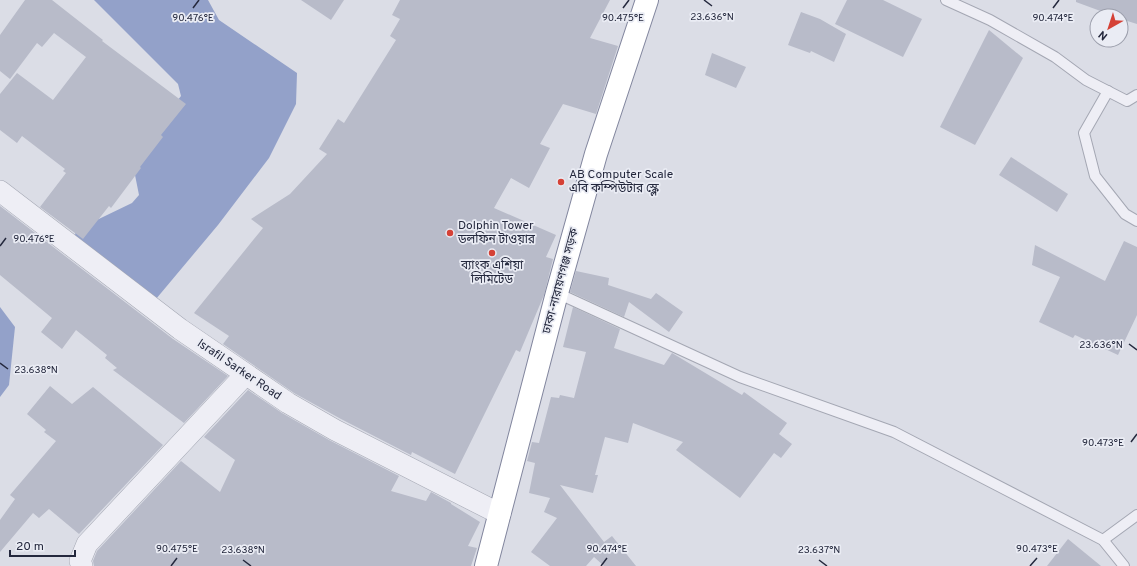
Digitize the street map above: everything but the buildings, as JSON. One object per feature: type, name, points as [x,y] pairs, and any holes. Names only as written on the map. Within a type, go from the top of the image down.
[{"type":"highway","name":"ঢাকা-নারায়ণগঞ্জ সড়ক","points":[[486,566],[557,293],[596,154],[647,0]]},
{"type":"street","name":"Israfil Sarker Road","points":[[0,191],[180,329],[245,375],[288,403],[335,430],[500,514]]},
{"type":"street","points":[[82,566],[80,561],[87,544],[245,375]]},
{"type":"lane","points":[[946,0],[990,20],[1055,57],[1086,80],[1108,92],[1127,101],[1137,95]]},
{"type":"lane","points":[[1108,92],[1084,133],[1095,176],[1125,214],[1137,221]]},
{"type":"lane","points":[[557,293],[740,377],[894,432],[1103,540],[1124,566]]},
{"type":"lane","points":[[1103,540],[1137,515]]},
{"type":"water","points":[[94,0],[208,0],[219,20],[297,73],[296,104],[269,158],[218,225],[156,299],[74,241],[76,230],[132,203],[139,195],[135,175],[128,163],[181,96],[178,84]]},
{"type":"water","points":[[0,307],[15,327],[9,385],[0,397]]},
{"type":"place","name":"AB Computer Scale এবি কম্পিউটার স্কেল","points":[[561,182]]},
{"type":"place","name":"Dolphin Tower ডলফিন টাওয়ার","points":[[450,233]]},
{"type":"place","name":"ব্যাংক এশিয়া লিমিটেড","points":[[492,253]]}]
